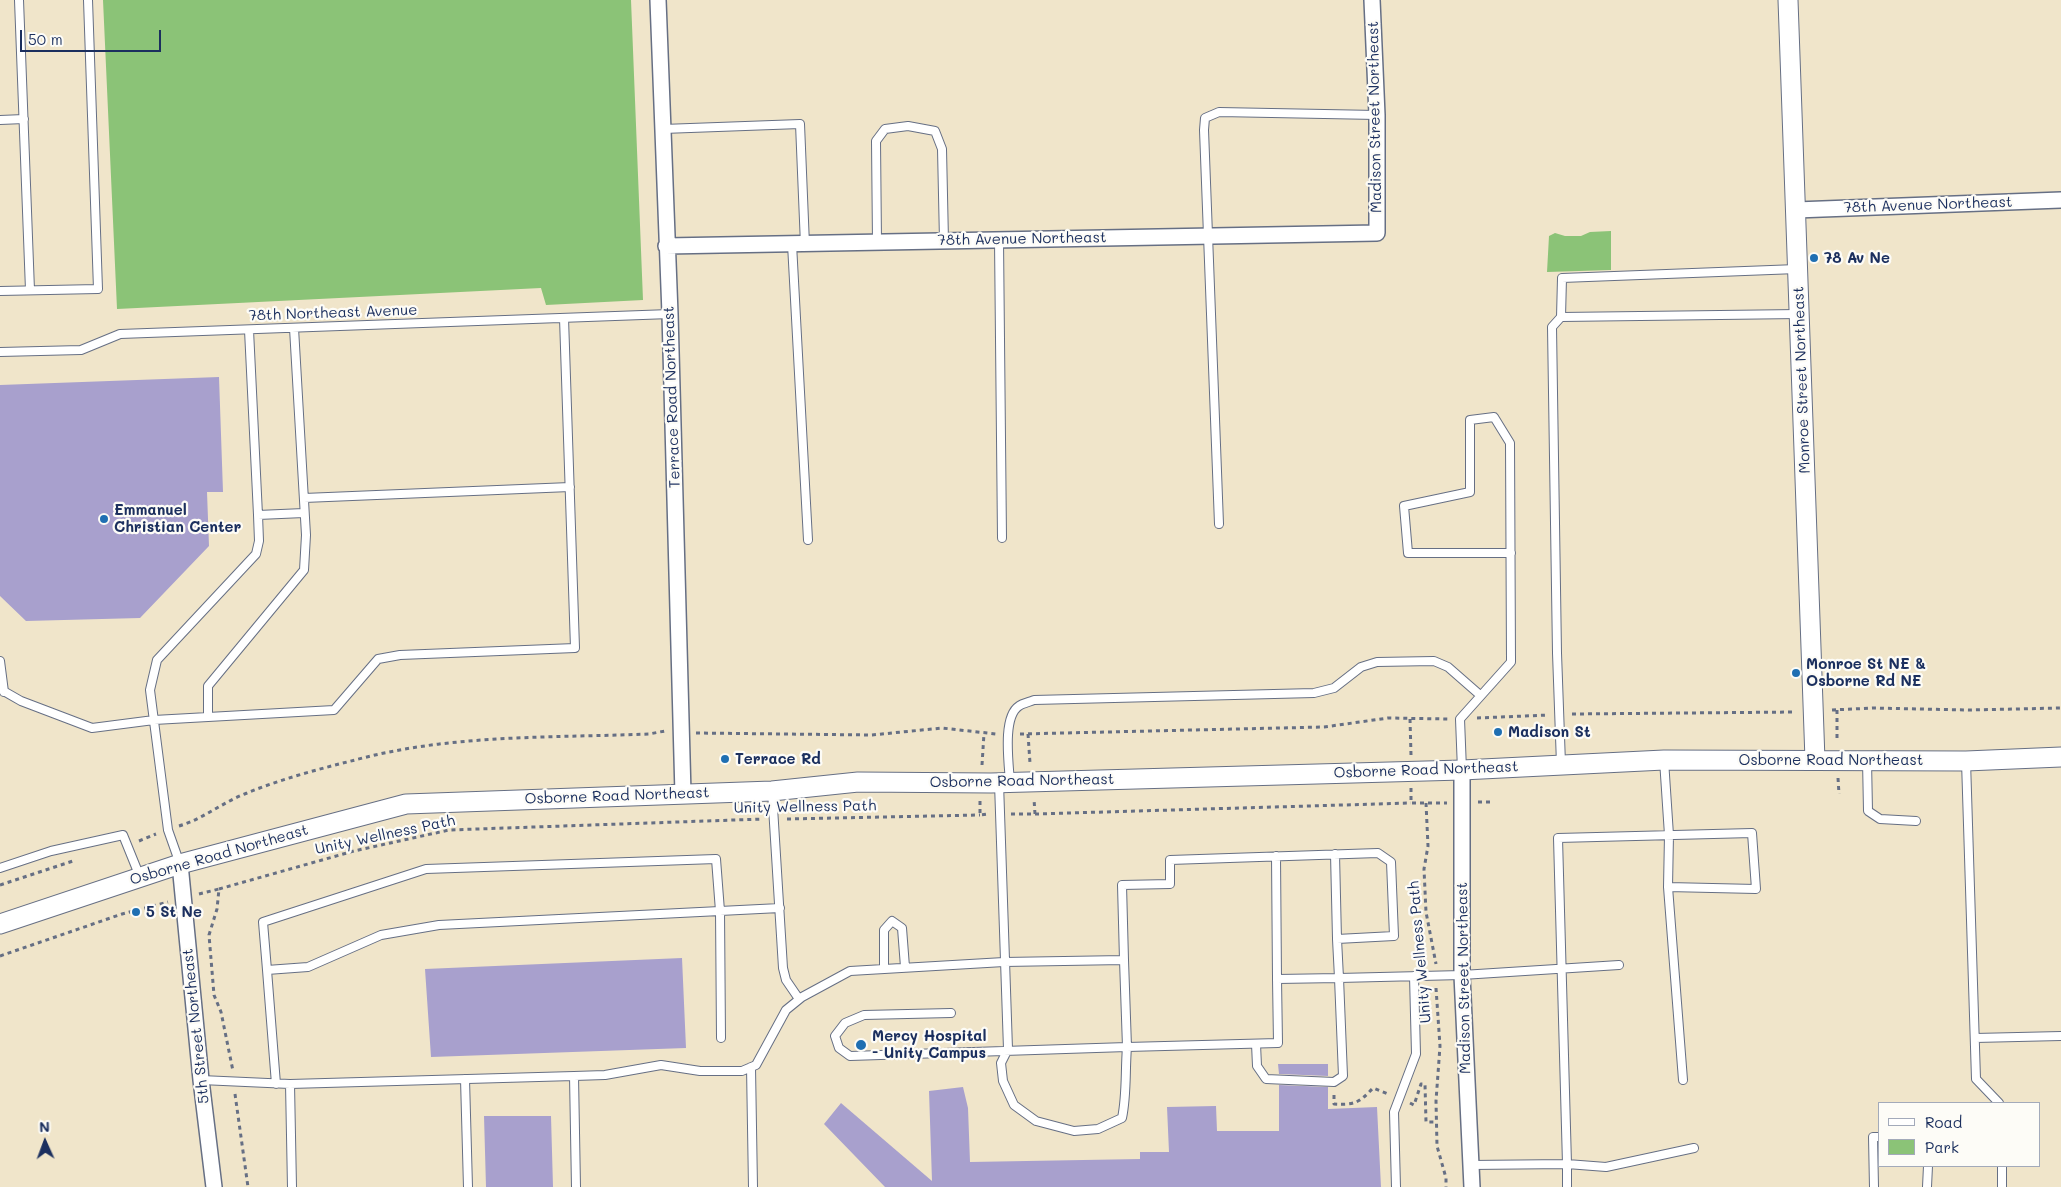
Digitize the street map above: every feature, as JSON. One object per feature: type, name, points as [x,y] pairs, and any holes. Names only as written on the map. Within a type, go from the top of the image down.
[{"type":"street","name":"Terrace Road Northeast","points":[[658,0],[670,314],[683,794]]},
{"type":"street","name":"Madison Street Northeast","points":[[1372,0],[1377,115],[1377,233]]},
{"type":"street","name":"Monroe Street Northeast","points":[[1788,0],[1815,760]]},
{"type":"street","name":"78th Avenue Northeast","points":[[1796,210],[2061,200]]},
{"type":"street","name":"78th Avenue Northeast","points":[[666,246],[1377,233]]},
{"type":"street","name":"Osborne Road Northeast","points":[[0,924],[180,864],[406,804],[772,791],[858,782],[1004,783],[1462,770],[1664,760],[1966,761],[2061,756]]},
{"type":"street","name":"Madison Street Northeast","points":[[1462,770],[1462,975],[1472,1187]]},
{"type":"street","name":"5th Street Northeast","points":[[180,864],[201,1080],[214,1187]]},
{"type":"lane","points":[[20,0],[30,290]]},
{"type":"lane","points":[[0,291],[98,289],[88,0]]},
{"type":"lane","points":[[1219,524],[1205,118],[1219,112],[1377,115]]},
{"type":"lane","points":[[0,120],[24,119]]},
{"type":"lane","points":[[663,129],[800,124],[799,244],[808,540]]},
{"type":"lane","points":[[877,242],[876,141],[885,129],[908,126],[936,131],[942,149],[944,241]]},
{"type":"lane","points":[[999,240],[1002,538]]},
{"type":"lane","points":[[1561,764],[1557,653],[1552,327],[1561,317],[1562,278],[1798,269]]},
{"type":"lane","name":"78th Northeast Avenue","points":[[0,352],[81,350],[120,334],[670,314]]},
{"type":"lane","points":[[1561,317],[1800,314]]},
{"type":"lane","points":[[0,661],[2,691],[21,702],[92,728],[154,720],[334,710],[378,659],[400,655],[575,648],[564,318]]},
{"type":"lane","points":[[208,717],[208,686],[304,570],[304,498],[294,328]]},
{"type":"lane","points":[[180,864],[168,830],[150,690],[158,660],[256,554],[259,542],[249,330]]},
{"type":"lane","points":[[1462,770],[1460,719],[1511,662],[1511,553],[1510,443],[1494,417],[1470,420],[1470,492],[1404,506],[1408,553],[1511,553]]},
{"type":"lane","points":[[304,498],[570,487]]},
{"type":"lane","points":[[258,516],[304,513]]},
{"type":"lane","points":[[1337,939],[1394,936],[1391,862],[1378,853],[1170,860],[1170,884],[1122,885],[1127,1047],[1125,1079],[1127,1093],[1122,1118],[1098,1129],[1074,1131],[1036,1121],[1014,1104],[1003,1081],[1001,1063],[1008,1049],[1004,962],[1004,783],[1010,719],[1018,706],[1034,700],[1314,693],[1334,688],[1361,667],[1377,662],[1434,661],[1448,667],[1480,695]]},
{"type":"lane","points":[[1664,760],[1669,834],[1668,887],[1683,1080]]},
{"type":"lane","points":[[1867,760],[1868,811],[1880,819],[1916,821]]},
{"type":"lane","points":[[1966,761],[1976,1079],[1997,1102]]},
{"type":"lane","points":[[772,791],[784,968],[786,980],[799,999]]},
{"type":"lane","points":[[1567,1187],[1558,838],[1752,833],[1756,889],[1668,887]]},
{"type":"lane","points":[[0,868],[51,852],[123,835],[140,877]]},
{"type":"lane","points":[[1256,1044],[1257,1066],[1266,1079],[1334,1082],[1343,1076],[1334,854]]},
{"type":"lane","points":[[951,1013],[864,1015],[844,1023],[836,1036],[840,1048],[850,1056],[1008,1049],[1278,1043],[1276,856]]},
{"type":"lane","points":[[276,1084],[263,922],[426,869],[716,859],[720,911],[721,1038]]},
{"type":"lane","points":[[267,970],[308,967],[381,935],[439,925],[780,908]]},
{"type":"lane","points":[[884,968],[884,930],[892,921],[902,928],[905,967]]},
{"type":"lane","points":[[201,1080],[290,1084],[605,1075],[661,1065],[700,1071],[742,1071],[756,1065],[786,1010],[799,999],[850,971],[1004,962],[1124,960]]},
{"type":"lane","points":[[1277,978],[1436,976],[1619,965]]},
{"type":"lane","points":[[1396,1187],[1394,1112],[1416,1054],[1414,976]]},
{"type":"lane","points":[[1975,1038],[2061,1036]]},
{"type":"lane","points":[[751,1067],[753,1187]]},
{"type":"lane","points":[[574,1076],[576,1187]]},
{"type":"lane","points":[[464,1079],[468,1187]]},
{"type":"lane","points":[[290,1084],[292,1187]]},
{"type":"lane","points":[[1874,1187],[1873,1137],[1878,1137]]},
{"type":"lane","points":[[1470,1165],[1567,1164],[1606,1167],[1694,1148]]},
{"type":"lane","points":[[1927,1187],[1928,1167]]},
{"type":"lane","points":[[2002,1167],[2002,1187]]},
{"type":"path","points":[[1035,814],[1411,803]]},
{"type":"path","name":"Unity Wellness Path","points":[[1426,803],[1428,846],[1424,869],[1426,912],[1436,963],[1440,1046],[1436,1101],[1437,1146],[1446,1178],[1446,1187]]},
{"type":"path","name":"Unity Wellness Path","points":[[0,956],[122,914],[354,851],[449,830],[706,820],[980,815]]},
{"type":"path","points":[[219,889],[217,909],[209,936],[214,995],[221,1012],[235,1082],[235,1100],[248,1187]]},
{"type":"green space","points":[[103,0],[631,0],[643,300],[546,305],[541,288],[117,309]]},
{"type":"green space","points":[[1611,231],[1611,270],[1547,272],[1549,236],[1555,233],[1565,236],[1581,236],[1590,232]]},
{"type":"building","name":"Emmanuel Christian Center","points":[[219,377],[223,492],[207,492],[209,546],[140,618],[26,621],[0,596],[0,385]]},
{"type":"building","points":[[682,958],[686,1048],[431,1057],[425,969]]},
{"type":"building","points":[[1278,1064],[1328,1064],[1328,1076],[1279,1074]]},
{"type":"building","points":[[1279,1085],[1328,1087],[1328,1109],[1377,1107],[1381,1187],[885,1187],[824,1124],[841,1103],[932,1181],[929,1091],[963,1087],[968,1108],[970,1162],[1140,1159],[1140,1152],[1169,1152],[1167,1107],[1216,1106],[1217,1131],[1279,1131]]},
{"type":"building","points":[[484,1116],[551,1116],[553,1187],[486,1187]]},
{"type":"place","name":"78 Av Ne","points":[[1814,258]]},
{"type":"place","name":"Emmanuel Christian Center","points":[[104,519]]},
{"type":"place","name":"Monroe St NE & Osborne Rd NE","points":[[1796,673]]},
{"type":"place","name":"Madison St","points":[[1498,732]]},
{"type":"place","name":"Terrace Rd","points":[[725,759]]},
{"type":"place","name":"5 St Ne","points":[[136,912]]},
{"type":"place","name":"Mercy Hospital - Unity Campus","points":[[861,1045]]}]
